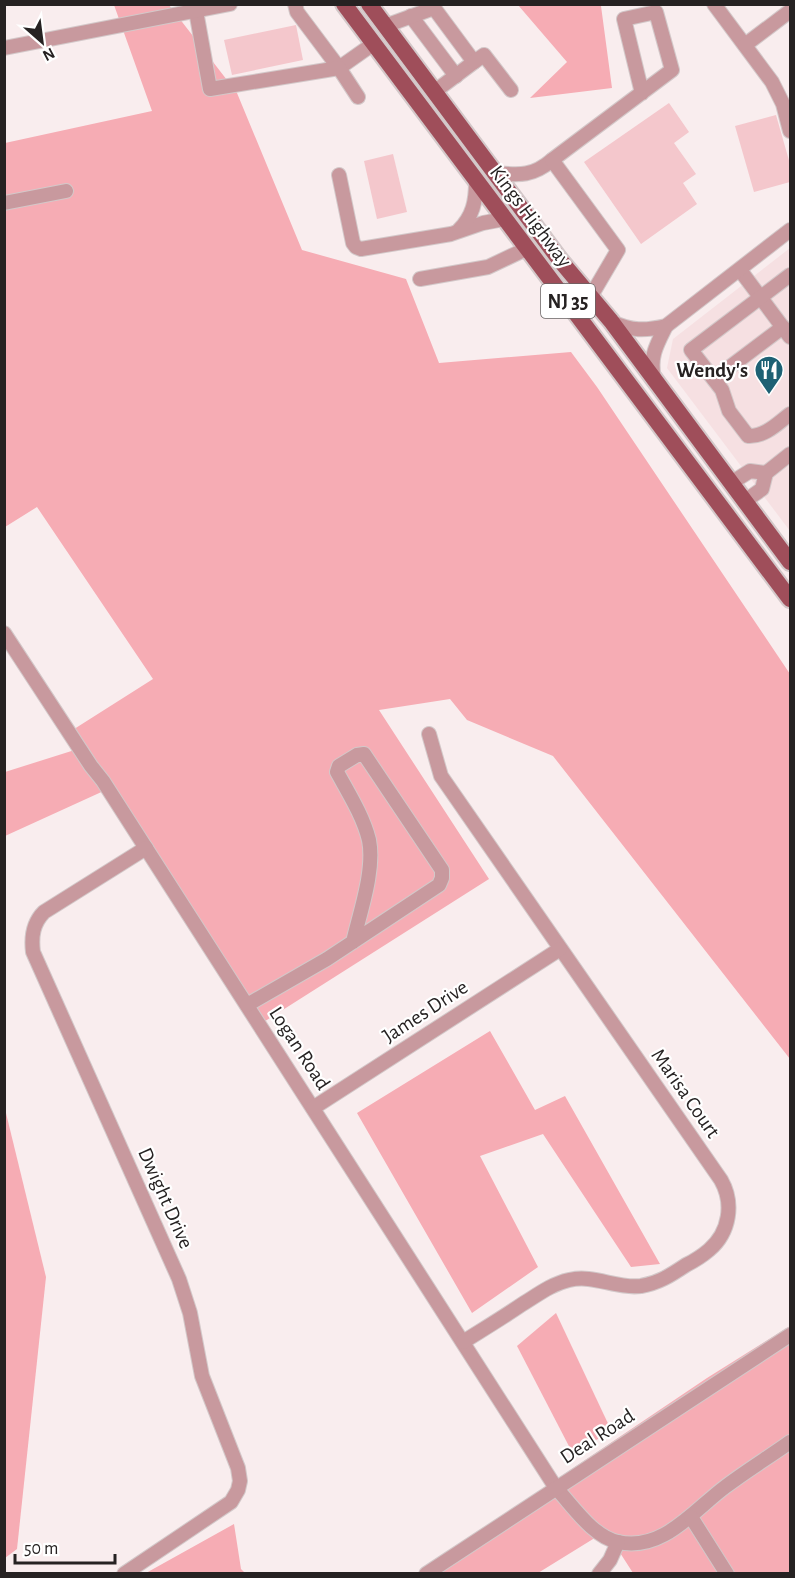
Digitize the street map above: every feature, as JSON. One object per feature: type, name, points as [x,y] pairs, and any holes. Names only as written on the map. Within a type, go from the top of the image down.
[{"type":"main road","name":"Kings Highway","points":[[344,4],[790,599]]},
{"type":"main road","name":"Kings Highway","points":[[369,4],[559,259],[591,296],[790,562]]},
{"type":"street","points":[[4,48],[179,9],[196,11],[230,4]]},
{"type":"street","points":[[295,4],[297,12],[358,96]]},
{"type":"street","points":[[714,4],[778,92],[790,125]]},
{"type":"street","points":[[386,27],[434,8],[474,62]]},
{"type":"street","points":[[196,11],[210,89],[339,68],[373,44]]},
{"type":"street","points":[[745,45],[790,11]]},
{"type":"street","points":[[495,173],[518,175],[542,168],[552,160],[642,93],[672,70],[656,12],[624,19],[642,93]]},
{"type":"street","points":[[411,16],[456,76]]},
{"type":"street","points":[[434,92],[484,55],[511,90]]},
{"type":"street","points":[[552,160],[618,250],[591,296]]},
{"type":"street","points":[[339,175],[352,243],[361,249],[451,234],[483,223],[504,219]]},
{"type":"street","points":[[459,230],[476,201],[476,182]]},
{"type":"street","points":[[4,203],[66,191]]},
{"type":"street","points":[[610,321],[632,330],[648,330],[666,326],[790,230]]},
{"type":"street","points":[[420,279],[488,267],[526,249]]},
{"type":"street","points":[[714,379],[787,332],[740,270]]},
{"type":"street","points":[[790,274],[692,350],[722,390],[729,411],[748,436],[757,436],[766,432],[790,414]]},
{"type":"street","points":[[656,383],[651,360],[666,326]]},
{"type":"street","points":[[745,501],[762,489],[766,473],[790,454]]},
{"type":"street","points":[[731,483],[750,471],[766,473]]},
{"type":"street","name":"Logan Road","points":[[4,633],[146,848],[556,1488],[598,1533],[618,1542]]},
{"type":"street","name":"Marisa Court","points":[[429,734],[441,776],[721,1180],[728,1199],[728,1219],[718,1241],[709,1251],[664,1279],[640,1286],[624,1286],[589,1278],[569,1279],[545,1290],[463,1342]]},
{"type":"street","points":[[247,1005],[353,942],[439,885],[442,870],[364,754],[357,755],[339,766],[337,772],[361,817],[369,842],[370,863],[353,942]]},
{"type":"street","name":"Dwight Drive","points":[[124,1574],[222,1510],[236,1496],[240,1481],[202,1376],[190,1313],[179,1279],[33,952],[34,927],[44,912],[146,848]]},
{"type":"street","name":"James Drive","points":[[313,1108],[560,949]]},
{"type":"street","name":"Deal Road","points":[[426,1574],[790,1335]]},
{"type":"street","points":[[598,1574],[610,1560],[618,1542],[640,1542],[664,1535],[691,1517],[726,1486],[790,1442]]},
{"type":"street","points":[[691,1517],[727,1574]]},
{"type":"shaded area","points":[[598,4],[601,6],[612,88],[530,98],[567,62],[518,5]]},
{"type":"shaded area","points":[[114,5],[169,5],[237,93],[302,250],[406,279],[439,363],[571,352],[597,387],[790,674],[790,1059],[553,756],[467,720],[450,699],[379,710],[489,879],[259,1025],[108,789],[5,836],[5,772],[81,748],[71,731],[153,679],[37,507],[5,527],[5,143],[152,111]]},
{"type":"shaded area","points":[[790,248],[790,531],[667,368],[673,339]]},
{"type":"shaded area","points":[[490,1031],[535,1110],[565,1096],[660,1264],[631,1267],[543,1134],[480,1156],[538,1267],[472,1313],[357,1113]]},
{"type":"shaded area","points":[[5,1109],[46,1277],[17,1549],[5,1558]]},
{"type":"shaded area","points":[[556,1313],[612,1432],[572,1452],[517,1346]]},
{"type":"shaded area","points":[[790,1326],[790,1573],[633,1573],[606,1531],[538,1573],[416,1574],[707,1378]]},
{"type":"shaded area","points":[[234,1524],[241,1569],[245,1573],[146,1573]]},
{"type":"building","points":[[296,25],[303,60],[232,75],[224,40]]},
{"type":"building","points":[[669,103],[689,132],[674,143],[696,174],[683,183],[697,204],[641,244],[584,162]]},
{"type":"building","points":[[776,115],[790,164],[790,182],[754,192],[735,126]]},
{"type":"building","points":[[393,154],[407,212],[377,219],[364,161]]},
{"type":"place","name":"Wendy's","points":[[769,396]]}]
